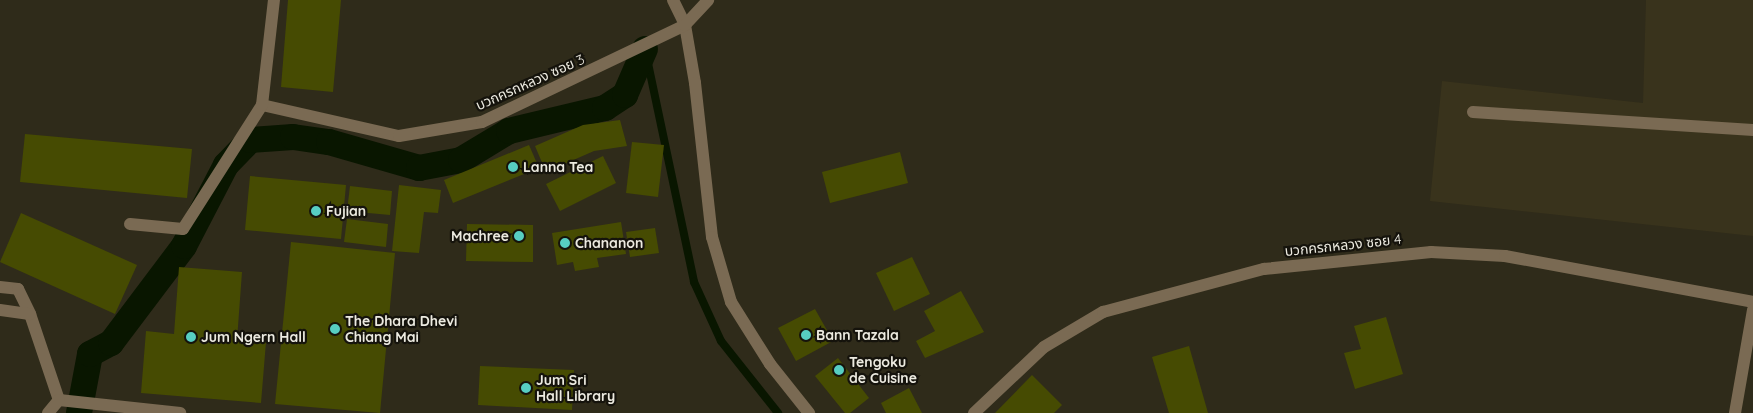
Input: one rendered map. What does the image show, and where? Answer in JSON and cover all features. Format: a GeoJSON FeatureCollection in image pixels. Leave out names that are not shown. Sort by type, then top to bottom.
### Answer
{"type":"FeatureCollection","features":[{"type":"Feature","properties":{"kind":"street"},"geometry":{"type":"LineString","coordinates":[[130,224],[183,229],[262,105],[274,0]]}},
{"type":"Feature","properties":{"kind":"street"},"geometry":{"type":"LineString","coordinates":[[673,0],[685,25],[705,155],[712,237],[731,302],[770,364],[809,413]]}},
{"type":"Feature","properties":{"kind":"street"},"geometry":{"type":"LineString","coordinates":[[685,25],[708,0]]}},
{"type":"Feature","properties":{"kind":"street","name":"บวกครกหลวง ซอย 3"},"geometry":{"type":"LineString","coordinates":[[262,105],[399,136],[482,122],[685,25]]}},
{"type":"Feature","properties":{"kind":"street"},"geometry":{"type":"LineString","coordinates":[[1473,112],[1753,130]]}},
{"type":"Feature","properties":{"kind":"street","name":"บวกครกหลวง ซอย 4"},"geometry":{"type":"LineString","coordinates":[[974,413],[1044,347],[1103,312],[1264,268],[1431,252],[1505,256],[1753,302]]}},
{"type":"Feature","properties":{"kind":"street"},"geometry":{"type":"LineString","coordinates":[[0,287],[18,290],[30,314],[58,400]]}},
{"type":"Feature","properties":{"kind":"street"},"geometry":{"type":"LineString","coordinates":[[0,310],[30,314]]}},
{"type":"Feature","properties":{"kind":"street"},"geometry":{"type":"LineString","coordinates":[[1736,413],[1753,310]]}},
{"type":"Feature","properties":{"kind":"street"},"geometry":{"type":"LineString","coordinates":[[58,400],[134,411],[180,413]]}},
{"type":"Feature","properties":{"kind":"street"},"geometry":{"type":"LineString","coordinates":[[48,413],[58,400]]}},
{"type":"Feature","properties":{"kind":"shaded area"},"geometry":{"type":"Polygon","coordinates":[[[1646,0],[1753,0],[1753,236],[1430,201],[1442,81],[1643,103],[1646,0]]]}},
{"type":"Feature","properties":{"kind":"building"},"geometry":{"type":"Polygon","coordinates":[[[288,0],[341,0],[333,92],[281,87],[288,0]]]}},
{"type":"Feature","properties":{"kind":"building"},"geometry":{"type":"Polygon","coordinates":[[[620,120],[627,146],[594,151],[546,172],[535,146],[583,125],[620,120]]]}},
{"type":"Feature","properties":{"kind":"building"},"geometry":{"type":"Polygon","coordinates":[[[25,134],[192,149],[187,198],[20,182],[25,134]]]}},
{"type":"Feature","properties":{"kind":"building"},"geometry":{"type":"Polygon","coordinates":[[[632,142],[664,145],[658,197],[626,193],[632,142]]]}},
{"type":"Feature","properties":{"kind":"building"},"geometry":{"type":"Polygon","coordinates":[[[529,145],[539,168],[453,203],[444,180],[529,145]]]}},
{"type":"Feature","properties":{"kind":"building"},"geometry":{"type":"Polygon","coordinates":[[[900,152],[908,183],[830,203],[822,172],[900,152]]]}},
{"type":"Feature","properties":{"kind":"building"},"geometry":{"type":"Polygon","coordinates":[[[603,156],[616,183],[560,211],[546,184],[603,156]]]}},
{"type":"Feature","properties":{"kind":"building"},"geometry":{"type":"Polygon","coordinates":[[[250,176],[346,185],[341,239],[245,230],[250,176]]]}},
{"type":"Feature","properties":{"kind":"building"},"geometry":{"type":"Polygon","coordinates":[[[399,185],[441,190],[438,213],[424,212],[419,253],[392,251],[399,185]]]}},
{"type":"Feature","properties":{"kind":"building"},"geometry":{"type":"Polygon","coordinates":[[[350,186],[392,191],[390,215],[347,211],[350,186]]]}},
{"type":"Feature","properties":{"kind":"building"},"geometry":{"type":"Polygon","coordinates":[[[21,213],[137,265],[115,314],[0,262],[21,213]]]}},
{"type":"Feature","properties":{"kind":"building"},"geometry":{"type":"Polygon","coordinates":[[[347,219],[388,224],[386,247],[344,242],[347,219]]]}},
{"type":"Feature","properties":{"kind":"building"},"geometry":{"type":"Polygon","coordinates":[[[621,222],[626,254],[597,258],[599,267],[575,271],[573,262],[557,265],[552,233],[621,222]]]}},
{"type":"Feature","properties":{"kind":"building"},"geometry":{"type":"Polygon","coordinates":[[[467,224],[533,225],[533,262],[466,261],[467,224]]]}},
{"type":"Feature","properties":{"kind":"building"},"geometry":{"type":"Polygon","coordinates":[[[655,228],[659,253],[630,257],[626,232],[655,228]]]}},
{"type":"Feature","properties":{"kind":"building","name":"The Dhara Dhevi Chiang Mai"},"geometry":{"type":"Polygon","coordinates":[[[291,242],[395,253],[380,413],[275,404],[291,242]]]}},
{"type":"Feature","properties":{"kind":"building"},"geometry":{"type":"Polygon","coordinates":[[[912,257],[930,294],[894,311],[876,273],[912,257]]]}},
{"type":"Feature","properties":{"kind":"building","name":"Jum Ngern Hall"},"geometry":{"type":"Polygon","coordinates":[[[179,267],[242,272],[237,340],[266,342],[261,403],[141,393],[146,331],[174,334],[179,267]]]}},
{"type":"Feature","properties":{"kind":"building"},"geometry":{"type":"Polygon","coordinates":[[[961,291],[984,332],[925,358],[916,341],[935,331],[924,311],[961,291]]]}},
{"type":"Feature","properties":{"kind":"building","name":"Bann Tazala"},"geometry":{"type":"Polygon","coordinates":[[[815,309],[833,341],[796,361],[778,328],[815,309]]]}},
{"type":"Feature","properties":{"kind":"building"},"geometry":{"type":"Polygon","coordinates":[[[1386,317],[1403,374],[1355,389],[1344,353],[1361,349],[1354,326],[1386,317]]]}},
{"type":"Feature","properties":{"kind":"building"},"geometry":{"type":"Polygon","coordinates":[[[1189,346],[1208,413],[1169,413],[1152,357],[1189,346]]]}},
{"type":"Feature","properties":{"kind":"building"},"geometry":{"type":"Polygon","coordinates":[[[838,358],[869,398],[850,413],[845,413],[815,376],[838,358]]]}},
{"type":"Feature","properties":{"kind":"building","name":"Jum Sri Hall Library"},"geometry":{"type":"Polygon","coordinates":[[[480,366],[574,370],[572,410],[478,405],[480,366]]]}},
{"type":"Feature","properties":{"kind":"building"},"geometry":{"type":"Polygon","coordinates":[[[1032,375],[1062,405],[1054,413],[995,413],[1032,375]]]}},
{"type":"Feature","properties":{"kind":"building"},"geometry":{"type":"Polygon","coordinates":[[[909,388],[922,413],[886,413],[881,403],[909,388]]]}},
{"type":"Feature","properties":{"kind":"waterway"},"geometry":{"type":"LineString","coordinates":[[645,49],[694,282],[721,341],[778,413]]}},
{"type":"Feature","properties":{"kind":"waterway"},"geometry":{"type":"LineString","coordinates":[[79,413],[90,354],[111,343],[184,246],[226,165],[250,140],[293,137],[329,142],[419,168],[461,160],[509,131],[605,108],[625,95],[645,49]]}},
{"type":"Feature","properties":{"kind":"place","name":"Lanna Tea"},"geometry":{"type":"Point","coordinates":[513,167]}},
{"type":"Feature","properties":{"kind":"place","name":"Fujian"},"geometry":{"type":"Point","coordinates":[316,211]}},
{"type":"Feature","properties":{"kind":"place","name":"Machree"},"geometry":{"type":"Point","coordinates":[519,236]}},
{"type":"Feature","properties":{"kind":"place","name":"Chananon"},"geometry":{"type":"Point","coordinates":[565,243]}},
{"type":"Feature","properties":{"kind":"place","name":"The Dhara Dhevi Chiang Mai"},"geometry":{"type":"Point","coordinates":[335,329]}},
{"type":"Feature","properties":{"kind":"place","name":"Bann Tazala"},"geometry":{"type":"Point","coordinates":[806,335]}},
{"type":"Feature","properties":{"kind":"place","name":"Jum Ngern Hall"},"geometry":{"type":"Point","coordinates":[191,337]}},
{"type":"Feature","properties":{"kind":"place","name":"Tengoku de Cuisine"},"geometry":{"type":"Point","coordinates":[839,370]}},
{"type":"Feature","properties":{"kind":"place","name":"Jum Sri Hall Library"},"geometry":{"type":"Point","coordinates":[526,388]}}]}
